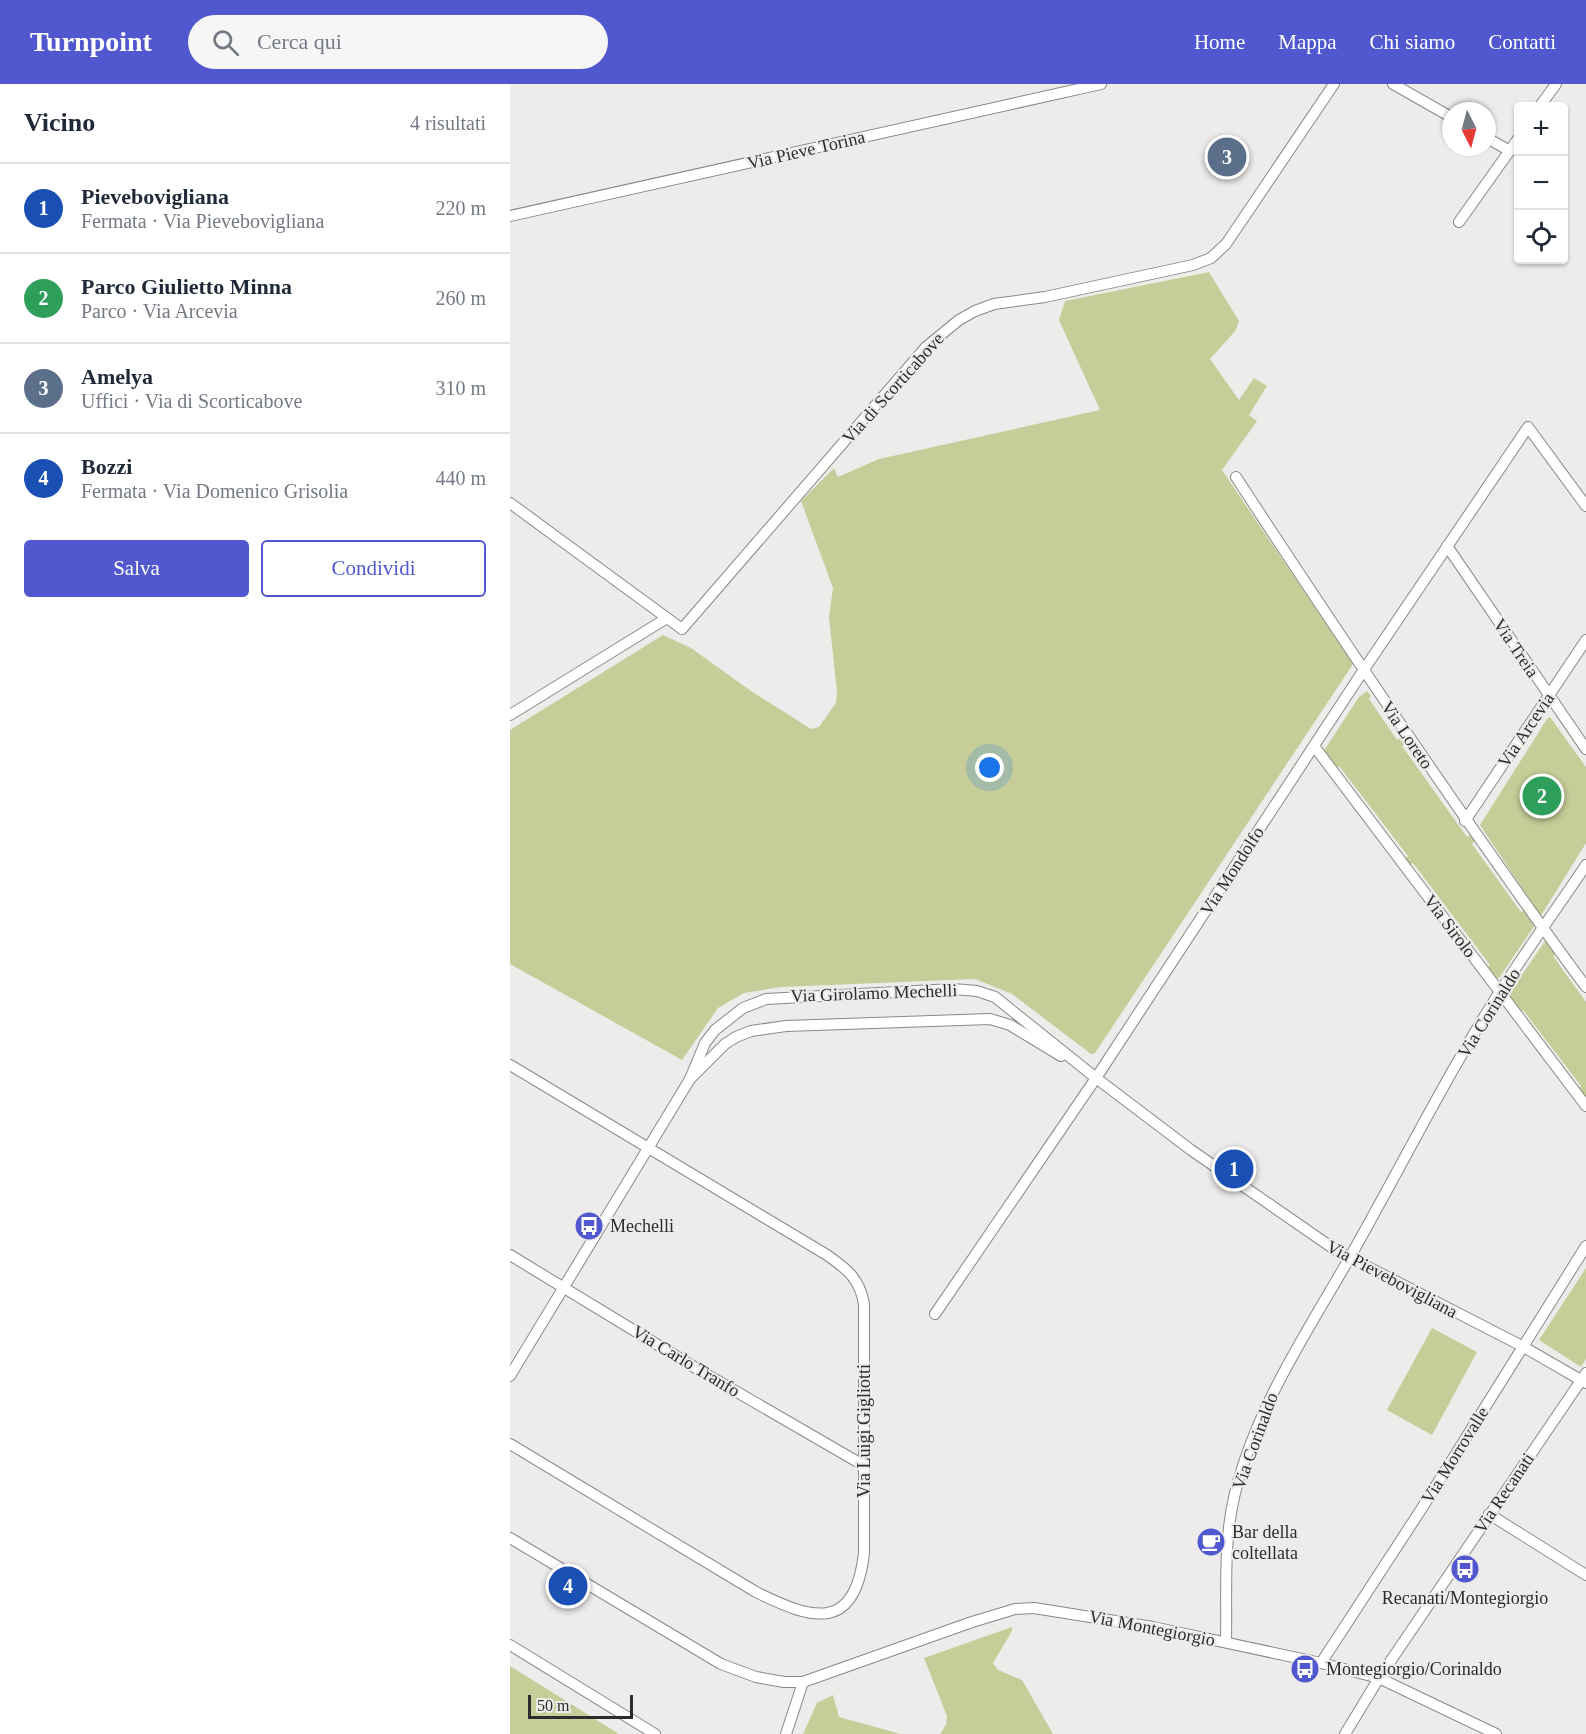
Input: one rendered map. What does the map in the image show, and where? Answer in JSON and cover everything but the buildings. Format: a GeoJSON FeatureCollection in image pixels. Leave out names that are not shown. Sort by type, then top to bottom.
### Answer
{"type":"FeatureCollection","features":[{"type":"Feature","properties":{"kind":"street","name":"Via Pieve Torina"},"geometry":{"type":"LineString","coordinates":[[510,216],[1101,84]]}},
{"type":"Feature","properties":{"kind":"street","name":"Via di Scorticabove"},"geometry":{"type":"LineString","coordinates":[[667,618],[682,629],[926,347],[959,320],[994,304],[1045,297],[1193,265],[1203,262],[1219,251],[1334,84]]}},
{"type":"Feature","properties":{"kind":"street"},"geometry":{"type":"LineString","coordinates":[[1393,84],[1442,112]]}},
{"type":"Feature","properties":{"kind":"street"},"geometry":{"type":"LineString","coordinates":[[1543,102],[1556,84]]}},
{"type":"Feature","properties":{"kind":"street"},"geometry":{"type":"LineString","coordinates":[[1496,143],[1510,151]]}},
{"type":"Feature","properties":{"kind":"street"},"geometry":{"type":"LineString","coordinates":[[1459,222],[1514,145]]}},
{"type":"Feature","properties":{"kind":"street","name":"Via Mondolfo"},"geometry":{"type":"LineString","coordinates":[[935,1314],[1096,1078],[1363,671],[1528,427],[1586,506]]}},
{"type":"Feature","properties":{"kind":"street","name":"Via Loreto"},"geometry":{"type":"LineString","coordinates":[[1236,477],[1465,821],[1586,987]]}},
{"type":"Feature","properties":{"kind":"street"},"geometry":{"type":"LineString","coordinates":[[510,503],[667,618],[510,715]]}},
{"type":"Feature","properties":{"kind":"street","name":"Via Treia"},"geometry":{"type":"LineString","coordinates":[[1447,546],[1586,749]]}},
{"type":"Feature","properties":{"kind":"street","name":"Via Arcevia"},"geometry":{"type":"LineString","coordinates":[[1465,821],[1586,640]]}},
{"type":"Feature","properties":{"kind":"street","name":"Via Sirolo"},"geometry":{"type":"LineString","coordinates":[[1314,746],[1586,1106]]}},
{"type":"Feature","properties":{"kind":"street","name":"Via Corinaldo"},"geometry":{"type":"LineString","coordinates":[[1226,1642],[1228,1536],[1233,1502],[1242,1471],[1283,1371],[1349,1259],[1437,1096],[1500,992],[1586,865]]}},
{"type":"Feature","properties":{"kind":"street","name":"Via Girolamo Mechelli"},"geometry":{"type":"LineString","coordinates":[[510,1377],[690,1079],[705,1043],[715,1030],[743,1008],[766,999],[952,989],[977,991],[995,997],[1096,1078]]}},
{"type":"Feature","properties":{"kind":"street","name":"Via Girolamo Mechelli"},"geometry":{"type":"LineString","coordinates":[[690,1079],[725,1044],[736,1036],[751,1031],[786,1026],[979,1018],[997,1020],[1010,1025],[1096,1078]]}},
{"type":"Feature","properties":{"kind":"street","name":"Via Luigi Gigliotti"},"geometry":{"type":"LineString","coordinates":[[510,1065],[827,1256],[850,1272],[858,1283],[864,1304],[864,1553],[858,1584],[852,1597],[841,1606],[813,1614],[794,1610],[756,1592],[510,1444]]}},
{"type":"Feature","properties":{"kind":"street","name":"Via Pievebovigliana"},"geometry":{"type":"LineString","coordinates":[[1096,1078],[1191,1150],[1349,1259],[1584,1379]]}},
{"type":"Feature","properties":{"kind":"street","name":"Via Morrovalle"},"geometry":{"type":"LineString","coordinates":[[1321,1663],[1422,1508],[1586,1246]]}},
{"type":"Feature","properties":{"kind":"street","name":"Via Carlo Tranfo"},"geometry":{"type":"LineString","coordinates":[[510,1255],[699,1370],[863,1464]]}},
{"type":"Feature","properties":{"kind":"street","name":"Via Recanati"},"geometry":{"type":"LineString","coordinates":[[1345,1734],[1379,1678],[1489,1514],[1584,1379]]}},
{"type":"Feature","properties":{"kind":"street"},"geometry":{"type":"LineString","coordinates":[[1489,1514],[1586,1575]]}},
{"type":"Feature","properties":{"kind":"street"},"geometry":{"type":"LineString","coordinates":[[512,1543],[721,1664],[770,1680],[803,1682],[786,1734]]}},
{"type":"Feature","properties":{"kind":"street","name":"Via Montegiorgio"},"geometry":{"type":"LineString","coordinates":[[803,1682],[972,1622],[1024,1608],[1069,1612],[1226,1642],[1379,1678],[1496,1734]]}},
{"type":"Feature","properties":{"kind":"street"},"geometry":{"type":"LineString","coordinates":[[510,1645],[655,1734]]}},
{"type":"Feature","properties":{"kind":"green space"},"geometry":{"type":"Polygon","coordinates":[[[1209,272],[1239,321],[1236,330],[1210,359],[1239,400],[1254,378],[1267,386],[1249,415],[1257,421],[1222,470],[1353,664],[1095,1053],[1091,1054],[1012,994],[975,979],[781,987],[744,993],[718,1008],[682,1060],[510,964],[510,730],[663,635],[691,648],[751,691],[811,729],[819,727],[836,703],[837,692],[829,617],[833,588],[801,501],[834,468],[838,477],[879,459],[1100,410],[1059,320],[1065,301],[1209,272]]]}},
{"type":"Feature","properties":{"kind":"green space"},"geometry":{"type":"Polygon","coordinates":[[[1367,691],[1371,696],[1369,699],[1397,740],[1401,738],[1405,744],[1402,746],[1467,837],[1470,835],[1475,841],[1472,844],[1521,912],[1525,910],[1535,925],[1499,978],[1495,978],[1487,968],[1490,965],[1413,863],[1410,865],[1405,859],[1408,856],[1339,766],[1335,768],[1323,752],[1359,697],[1367,691]]]}},
{"type":"Feature","properties":{"kind":"green space"},"geometry":{"type":"Polygon","coordinates":[[[1550,717],[1586,767],[1586,843],[1540,915],[1480,825],[1550,717]]]}},
{"type":"Feature","properties":{"kind":"green space"},"geometry":{"type":"Polygon","coordinates":[[[1545,941],[1549,942],[1556,953],[1553,956],[1586,1002],[1586,1100],[1578,1089],[1581,1086],[1523,1010],[1520,1012],[1509,997],[1545,941]]]}},
{"type":"Feature","properties":{"kind":"green space"},"geometry":{"type":"Polygon","coordinates":[[[1586,1268],[1586,1359],[1581,1367],[1539,1340],[1586,1268]]]}},
{"type":"Feature","properties":{"kind":"green space"},"geometry":{"type":"Polygon","coordinates":[[[1432,1328],[1477,1352],[1432,1435],[1387,1410],[1432,1328]]]}},
{"type":"Feature","properties":{"kind":"green space"},"geometry":{"type":"Polygon","coordinates":[[[1012,1627],[1012,1631],[993,1663],[998,1670],[1022,1680],[1053,1734],[940,1734],[946,1725],[947,1716],[924,1658],[1012,1627]]]}},
{"type":"Feature","properties":{"kind":"green space"},"geometry":{"type":"Polygon","coordinates":[[[510,1666],[619,1734],[510,1734],[510,1666]]]}},
{"type":"Feature","properties":{"kind":"green space"},"geometry":{"type":"Polygon","coordinates":[[[833,1695],[839,1717],[901,1734],[803,1734],[817,1703],[833,1695]]]}},
{"type":"Feature","properties":{"kind":"place","name":"Amelya"},"geometry":{"type":"Point","coordinates":[1227,157]}},
{"type":"Feature","properties":{"kind":"place","name":"Parco Giulietto Minna"},"geometry":{"type":"Point","coordinates":[1542,796]}},
{"type":"Feature","properties":{"kind":"place","name":"Pievebovigliana"},"geometry":{"type":"Point","coordinates":[1234,1169]}},
{"type":"Feature","properties":{"kind":"place","name":"Mechelli"},"geometry":{"type":"Point","coordinates":[589,1226]}},
{"type":"Feature","properties":{"kind":"place","name":"Bar della coltellata"},"geometry":{"type":"Point","coordinates":[1211,1542]}},
{"type":"Feature","properties":{"kind":"place","name":"Recanati/Montegiorgio"},"geometry":{"type":"Point","coordinates":[1465,1569]}},
{"type":"Feature","properties":{"kind":"place","name":"Bozzi"},"geometry":{"type":"Point","coordinates":[568,1586]}},
{"type":"Feature","properties":{"kind":"place","name":"Montegiorgio/Corinaldo"},"geometry":{"type":"Point","coordinates":[1305,1669]}}]}
